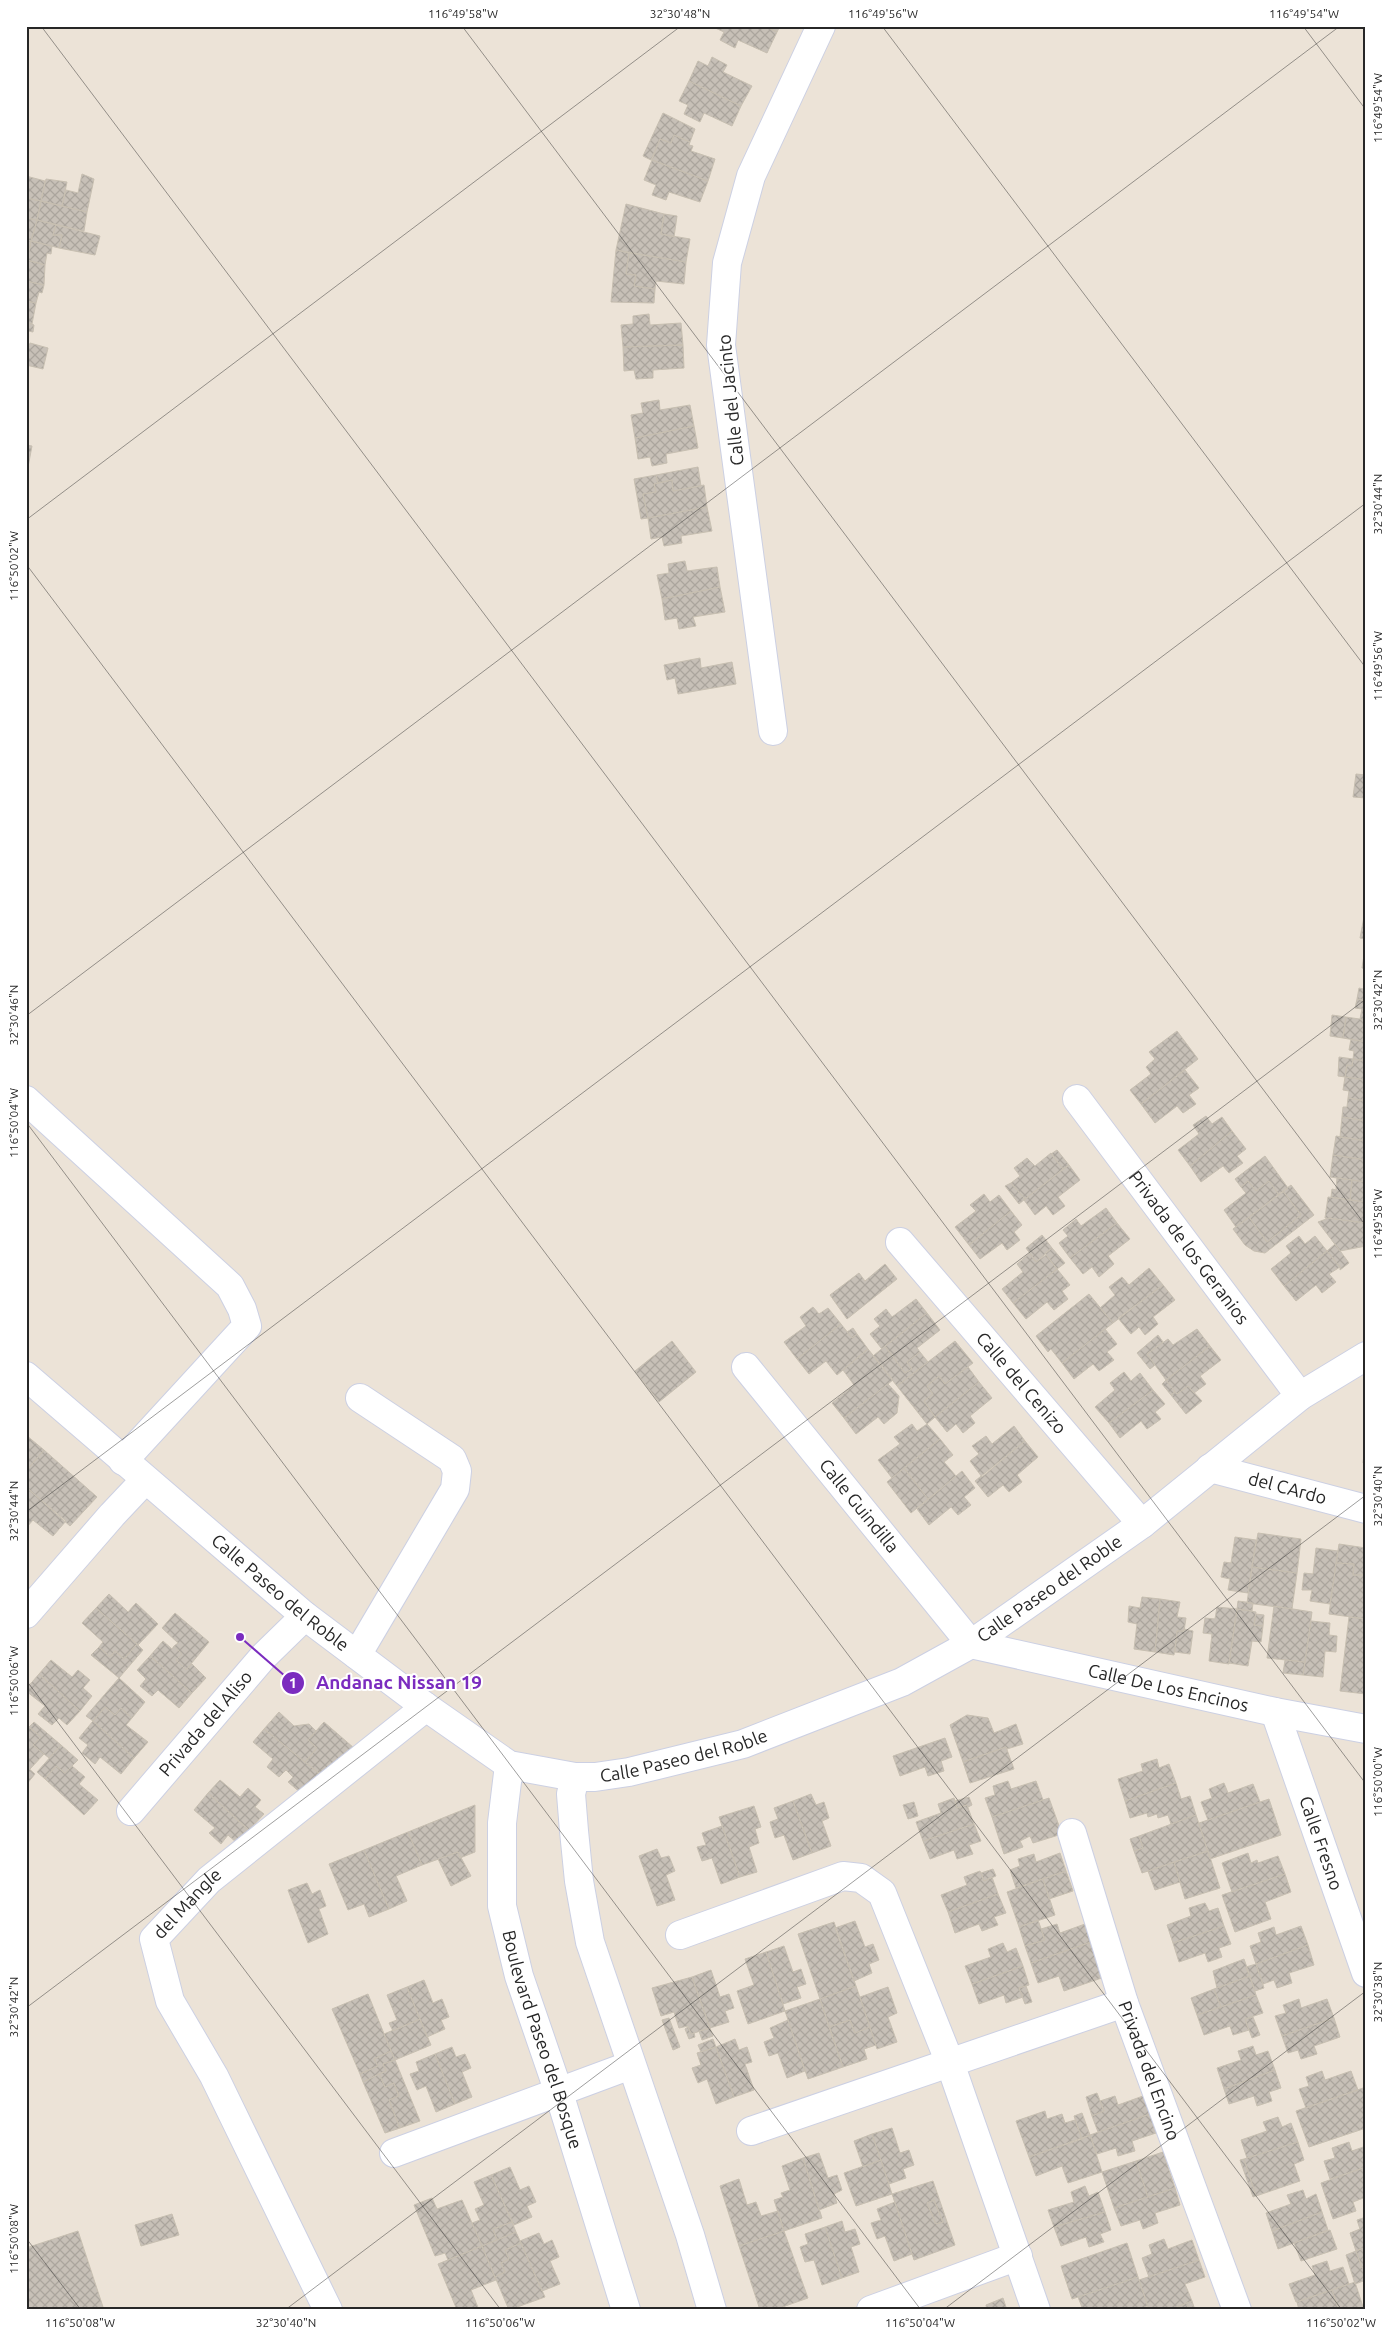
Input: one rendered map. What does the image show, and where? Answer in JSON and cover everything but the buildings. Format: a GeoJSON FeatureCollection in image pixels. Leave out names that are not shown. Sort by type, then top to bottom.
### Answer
{"type":"FeatureCollection","features":[{"type":"Feature","properties":{"kind":"street","name":"Calle del Jacinto"},"geometry":{"type":"LineString","coordinates":[[773,731],[721,345],[727,263],[751,176],[821,26]]}},
{"type":"Feature","properties":{"kind":"street"},"geometry":{"type":"LineString","coordinates":[[26,1100],[230,1286],[247,1326],[123,1461]]}},
{"type":"Feature","properties":{"kind":"street","name":"Privada de los Geranios"},"geometry":{"type":"LineString","coordinates":[[1077,1100],[1300,1396]]}},
{"type":"Feature","properties":{"kind":"street","name":"Calle del Cenizo"},"geometry":{"type":"LineString","coordinates":[[900,1242],[1142,1524]]}},
{"type":"Feature","properties":{"kind":"street","name":"Calle Paseo del Roble"},"geometry":{"type":"LineString","coordinates":[[26,1376],[304,1616],[426,1707],[509,1764],[575,1777],[595,1777],[629,1772],[743,1744],[902,1682],[971,1644],[1142,1524],[1300,1396],[1366,1356]]}},
{"type":"Feature","properties":{"kind":"street","name":"Calle Guindilla"},"geometry":{"type":"LineString","coordinates":[[746,1367],[971,1644]]}},
{"type":"Feature","properties":{"kind":"street"},"geometry":{"type":"LineString","coordinates":[[357,1655],[455,1489],[457,1471],[452,1460],[360,1398]]}},
{"type":"Feature","properties":{"kind":"street","name":"del CArdo"},"geometry":{"type":"LineString","coordinates":[[1210,1468],[1366,1508]]}},
{"type":"Feature","properties":{"kind":"street"},"geometry":{"type":"LineString","coordinates":[[26,1614],[145,1480]]}},
{"type":"Feature","properties":{"kind":"street","name":"Privada del Aliso"},"geometry":{"type":"LineString","coordinates":[[131,1811],[263,1657],[304,1616]]}},
{"type":"Feature","properties":{"kind":"street","name":"Calle De Los Encinos"},"geometry":{"type":"LineString","coordinates":[[971,1644],[1275,1712],[1366,1729]]}},
{"type":"Feature","properties":{"kind":"street","name":"del Mangle"},"geometry":{"type":"LineString","coordinates":[[328,2310],[214,2076],[170,2001],[154,1939],[209,1880],[426,1707]]}},
{"type":"Feature","properties":{"kind":"street","name":"Calle Fresno"},"geometry":{"type":"LineString","coordinates":[[1275,1712],[1366,1973]]}},
{"type":"Feature","properties":{"kind":"street","name":"Boulevard Paseo del Bosque"},"geometry":{"type":"LineString","coordinates":[[509,1764],[502,1824],[502,1906],[519,1976],[558,2090],[626,2310]]}},
{"type":"Feature","properties":{"kind":"street"},"geometry":{"type":"LineString","coordinates":[[575,1777],[572,1794],[574,1830],[579,1881],[590,1942],[690,2235],[712,2310]]}},
{"type":"Feature","properties":{"kind":"street"},"geometry":{"type":"LineString","coordinates":[[1072,1834],[1124,2003]]}},
{"type":"Feature","properties":{"kind":"street"},"geometry":{"type":"LineString","coordinates":[[680,1935],[843,1876],[861,1878],[882,1893],[950,2063],[1036,2310]]}},
{"type":"Feature","properties":{"kind":"street","name":"Privada del Encino"},"geometry":{"type":"LineString","coordinates":[[751,2131],[1124,2003],[1237,2310]]}},
{"type":"Feature","properties":{"kind":"street"},"geometry":{"type":"LineString","coordinates":[[394,2152],[558,2090],[631,2065]]}},
{"type":"Feature","properties":{"kind":"street"},"geometry":{"type":"LineString","coordinates":[[871,2310],[1018,2256]]}},
{"type":"Feature","properties":{"kind":"place","name":"Andanac Nissan 19"},"geometry":{"type":"Point","coordinates":[240,1637]}}]}
